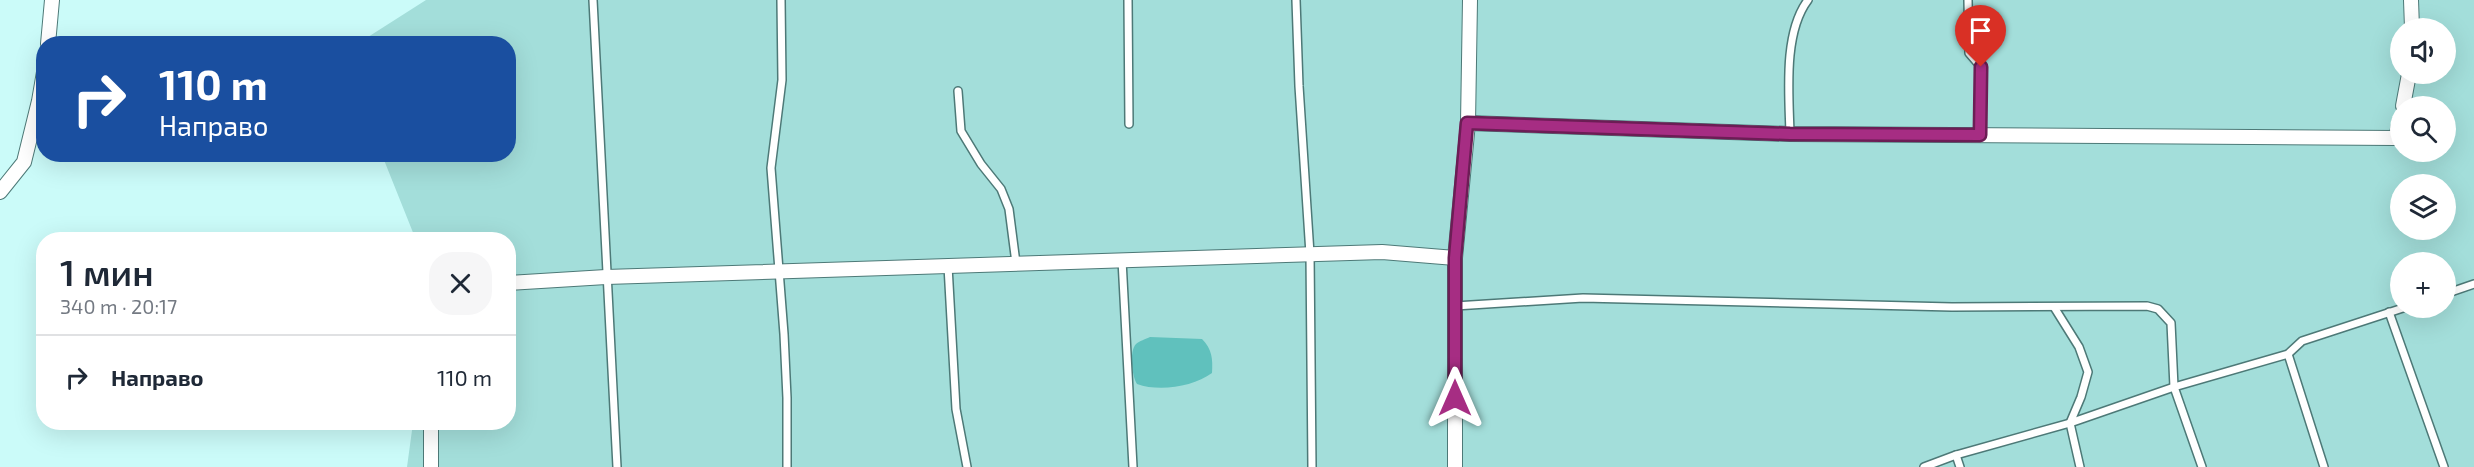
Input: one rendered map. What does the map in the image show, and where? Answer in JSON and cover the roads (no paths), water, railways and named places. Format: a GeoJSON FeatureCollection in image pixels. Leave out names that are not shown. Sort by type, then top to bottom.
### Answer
{"type":"FeatureCollection","features":[{"type":"Feature","properties":{"kind":"street"},"geometry":{"type":"LineString","coordinates":[[49,36],[52,0]]}},
{"type":"Feature","properties":{"kind":"street"},"geometry":{"type":"LineString","coordinates":[[1455,467],[1455,258],[1467,123],[1470,0]]}},
{"type":"Feature","properties":{"kind":"street"},"geometry":{"type":"LineString","coordinates":[[2411,0],[2412,18]]}},
{"type":"Feature","properties":{"kind":"street"},"geometry":{"type":"LineString","coordinates":[[0,192],[24,162],[36,113]]}},
{"type":"Feature","properties":{"kind":"street"},"geometry":{"type":"LineString","coordinates":[[1467,123],[1790,134],[2390,138]]}},
{"type":"Feature","properties":{"kind":"street"},"geometry":{"type":"LineString","coordinates":[[516,283],[606,277],[1382,252],[1455,258]]}},
{"type":"Feature","properties":{"kind":"street"},"geometry":{"type":"LineString","coordinates":[[430,467],[431,430]]}},
{"type":"Feature","properties":{"kind":"lane"},"geometry":{"type":"LineString","coordinates":[[593,0],[617,467]]}},
{"type":"Feature","properties":{"kind":"lane"},"geometry":{"type":"LineString","coordinates":[[781,0],[782,80],[771,168],[788,399],[787,467]]}},
{"type":"Feature","properties":{"kind":"lane"},"geometry":{"type":"LineString","coordinates":[[1128,0],[1129,124]]}},
{"type":"Feature","properties":{"kind":"lane"},"geometry":{"type":"LineString","coordinates":[[1296,0],[1310,254],[1312,467]]}},
{"type":"Feature","properties":{"kind":"lane"},"geometry":{"type":"LineString","coordinates":[[1790,134],[1789,64],[1796,23],[1808,0]]}},
{"type":"Feature","properties":{"kind":"lane"},"geometry":{"type":"LineString","coordinates":[[1968,0],[1969,53],[1981,67],[1980,135]]}},
{"type":"Feature","properties":{"kind":"lane"},"geometry":{"type":"LineString","coordinates":[[958,91],[961,131],[981,164],[1001,189],[1008,209],[1016,264]]}},
{"type":"Feature","properties":{"kind":"lane"},"geometry":{"type":"LineString","coordinates":[[1122,260],[1134,467]]}},
{"type":"Feature","properties":{"kind":"lane"},"geometry":{"type":"LineString","coordinates":[[948,266],[956,409],[967,467]]}},
{"type":"Feature","properties":{"kind":"lane"},"geometry":{"type":"LineString","coordinates":[[2456,290],[2474,284]]}},
{"type":"Feature","properties":{"kind":"lane"},"geometry":{"type":"LineString","coordinates":[[1455,306],[1583,298],[1952,307],[2146,306],[2158,309],[2171,323],[2174,387],[2202,467]]}},
{"type":"Feature","properties":{"kind":"lane"},"geometry":{"type":"LineString","coordinates":[[2054,307],[2079,347],[2088,372],[2070,423],[2080,467]]}},
{"type":"Feature","properties":{"kind":"lane"},"geometry":{"type":"LineString","coordinates":[[1924,467],[1956,455],[2070,423],[2174,387],[2288,354],[2302,341],[2389,312],[2444,467]]}},
{"type":"Feature","properties":{"kind":"lane"},"geometry":{"type":"LineString","coordinates":[[2288,354],[2324,467]]}},
{"type":"Feature","properties":{"kind":"lane"},"geometry":{"type":"LineString","coordinates":[[1956,455],[1960,467]]}},
{"type":"Feature","properties":{"kind":"water"},"geometry":{"type":"Polygon","coordinates":[[[1150,337],[1202,339],[1211,354],[1212,373],[1195,382],[1176,387],[1155,388],[1137,384],[1132,352],[1136,344],[1150,337]]]}}]}
